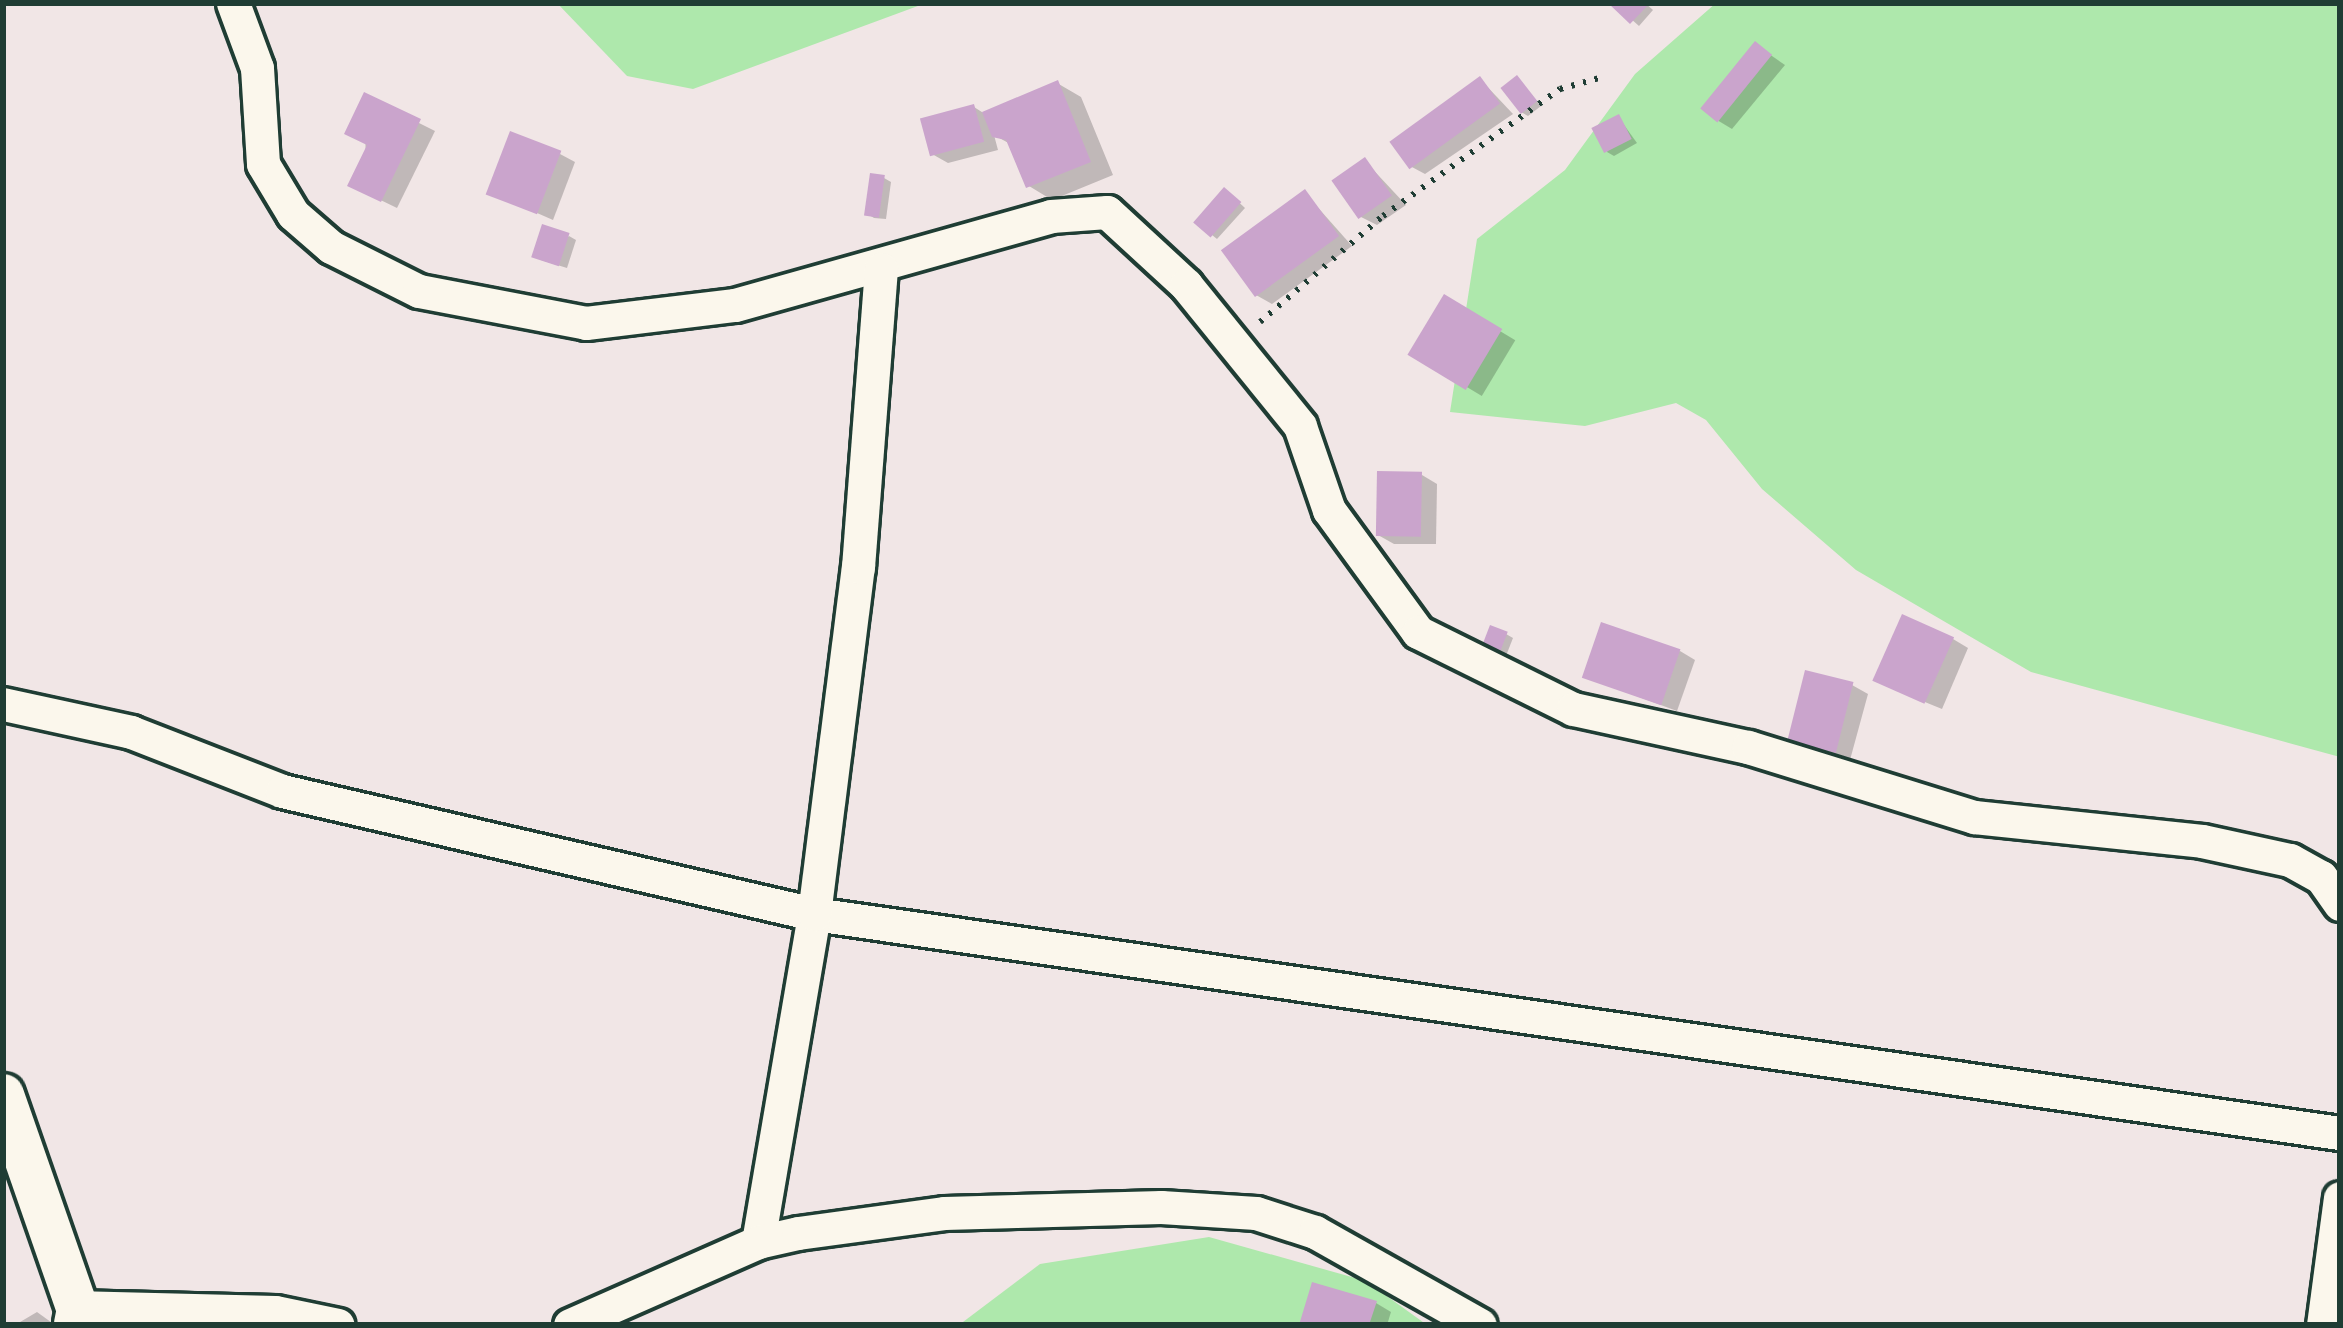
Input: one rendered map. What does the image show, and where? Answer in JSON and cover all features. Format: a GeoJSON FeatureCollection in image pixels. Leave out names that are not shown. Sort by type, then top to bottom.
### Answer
{"type":"FeatureCollection","features":[{"type":"Feature","properties":{"kind":"street"},"geometry":{"type":"LineString","coordinates":[[233,3],[257,68],[263,164],[293,214],[331,247],[419,291],[586,323],[735,305],[881,269],[1052,216],[1107,212],[1143,240],[1300,426],[1329,510],[1375,580],[1418,632],[1573,709],[1748,747],[1974,817],[2202,841],[2290,860],[2321,877],[2340,904]]}},
{"type":"Feature","properties":{"kind":"street"},"geometry":{"type":"LineString","coordinates":[[758,1242],[814,914],[857,567],[881,269]]}},
{"type":"Feature","properties":{"kind":"street"},"geometry":{"type":"LineString","coordinates":[[3,704],[130,732],[282,790],[814,914],[2340,1133]]}},
{"type":"Feature","properties":{"kind":"street"},"geometry":{"type":"LineString","coordinates":[[3,1095],[75,1319],[275,1312],[338,1325]]}},
{"type":"Feature","properties":{"kind":"street"},"geometry":{"type":"LineString","coordinates":[[2323,1325],[2340,1198]]}},
{"type":"Feature","properties":{"kind":"street"},"geometry":{"type":"LineString","coordinates":[[570,1325],[758,1242],[944,1213],[1161,1207],[1256,1213],[1315,1232],[1480,1325]]}},
{"type":"Feature","properties":{"kind":"path"},"geometry":{"type":"LineString","coordinates":[[1234,344],[1383,216],[1560,89],[1604,77]]}},
{"type":"Feature","properties":{"kind":"green space"},"geometry":{"type":"Polygon","coordinates":[[[557,3],[926,3],[693,89],[627,76],[557,3]]]}},
{"type":"Feature","properties":{"kind":"green space"},"geometry":{"type":"Polygon","coordinates":[[[1716,3],[2340,3],[2340,757],[2031,672],[1856,570],[1762,489],[1706,420],[1676,403],[1585,426],[1450,412],[1477,239],[1565,170],[1635,74],[1716,3]]]}},
{"type":"Feature","properties":{"kind":"green space"},"geometry":{"type":"Polygon","coordinates":[[[1209,1237],[1366,1281],[1427,1325],[959,1325],[1040,1264],[1209,1237]]]}},
{"type":"Feature","properties":{"kind":"building"},"geometry":{"type":"Polygon","coordinates":[[[1608,3],[1650,3],[1630,24],[1608,3]]]}},
{"type":"Feature","properties":{"kind":"building"},"geometry":{"type":"Polygon","coordinates":[[[1755,41],[1772,55],[1717,122],[1700,109],[1755,41]]]}},
{"type":"Feature","properties":{"kind":"building"},"geometry":{"type":"Polygon","coordinates":[[[1517,75],[1537,101],[1521,114],[1500,88],[1517,75]]]}},
{"type":"Feature","properties":{"kind":"building"},"geometry":{"type":"Polygon","coordinates":[[[1480,76],[1500,104],[1409,169],[1389,142],[1480,76]]]}},
{"type":"Feature","properties":{"kind":"building"},"geometry":{"type":"Polygon","coordinates":[[[1058,80],[1091,162],[1026,188],[1006,140],[992,137],[982,112],[1058,80]]]}},
{"type":"Feature","properties":{"kind":"building"},"geometry":{"type":"Polygon","coordinates":[[[364,92],[421,119],[381,202],[347,186],[367,145],[344,134],[364,92]]]}},
{"type":"Feature","properties":{"kind":"building"},"geometry":{"type":"Polygon","coordinates":[[[974,104],[984,142],[930,156],[920,118],[974,104]]]}},
{"type":"Feature","properties":{"kind":"building"},"geometry":{"type":"Polygon","coordinates":[[[1619,114],[1632,139],[1604,153],[1591,128],[1619,114]]]}},
{"type":"Feature","properties":{"kind":"building"},"geometry":{"type":"Polygon","coordinates":[[[510,131],[561,151],[537,214],[486,194],[510,131]]]}},
{"type":"Feature","properties":{"kind":"building"},"geometry":{"type":"Polygon","coordinates":[[[1365,157],[1392,196],[1358,219],[1331,181],[1365,157]]]}},
{"type":"Feature","properties":{"kind":"building"},"geometry":{"type":"Polygon","coordinates":[[[870,173],[885,175],[879,218],[864,216],[870,173]]]}},
{"type":"Feature","properties":{"kind":"building"},"geometry":{"type":"Polygon","coordinates":[[[1224,187],[1241,202],[1211,238],[1193,222],[1224,187]]]}},
{"type":"Feature","properties":{"kind":"building"},"geometry":{"type":"Polygon","coordinates":[[[1305,189],[1339,236],[1255,297],[1221,250],[1305,189]]]}},
{"type":"Feature","properties":{"kind":"building"},"geometry":{"type":"Polygon","coordinates":[[[542,224],[570,233],[559,266],[531,257],[542,224]]]}},
{"type":"Feature","properties":{"kind":"building"},"geometry":{"type":"Polygon","coordinates":[[[1444,294],[1502,329],[1466,390],[1407,355],[1444,294]]]}},
{"type":"Feature","properties":{"kind":"building"},"geometry":{"type":"Polygon","coordinates":[[[1377,471],[1422,472],[1421,537],[1376,536],[1377,471]]]}},
{"type":"Feature","properties":{"kind":"building"},"geometry":{"type":"Polygon","coordinates":[[[1902,614],[1954,637],[1924,704],[1872,681],[1902,614]]]}},
{"type":"Feature","properties":{"kind":"building"},"geometry":{"type":"Polygon","coordinates":[[[1601,622],[1680,649],[1661,705],[1582,678],[1601,622]]]}},
{"type":"Feature","properties":{"kind":"building"},"geometry":{"type":"Polygon","coordinates":[[[1490,625],[1508,632],[1497,659],[1480,652],[1490,625]]]}},
{"type":"Feature","properties":{"kind":"building"},"geometry":{"type":"Polygon","coordinates":[[[1805,670],[1854,682],[1836,753],[1787,741],[1805,670]]]}},
{"type":"Feature","properties":{"kind":"building"},"geometry":{"type":"Polygon","coordinates":[[[1312,1282],[1377,1301],[1369,1325],[1299,1325],[1312,1282]]]}}]}
